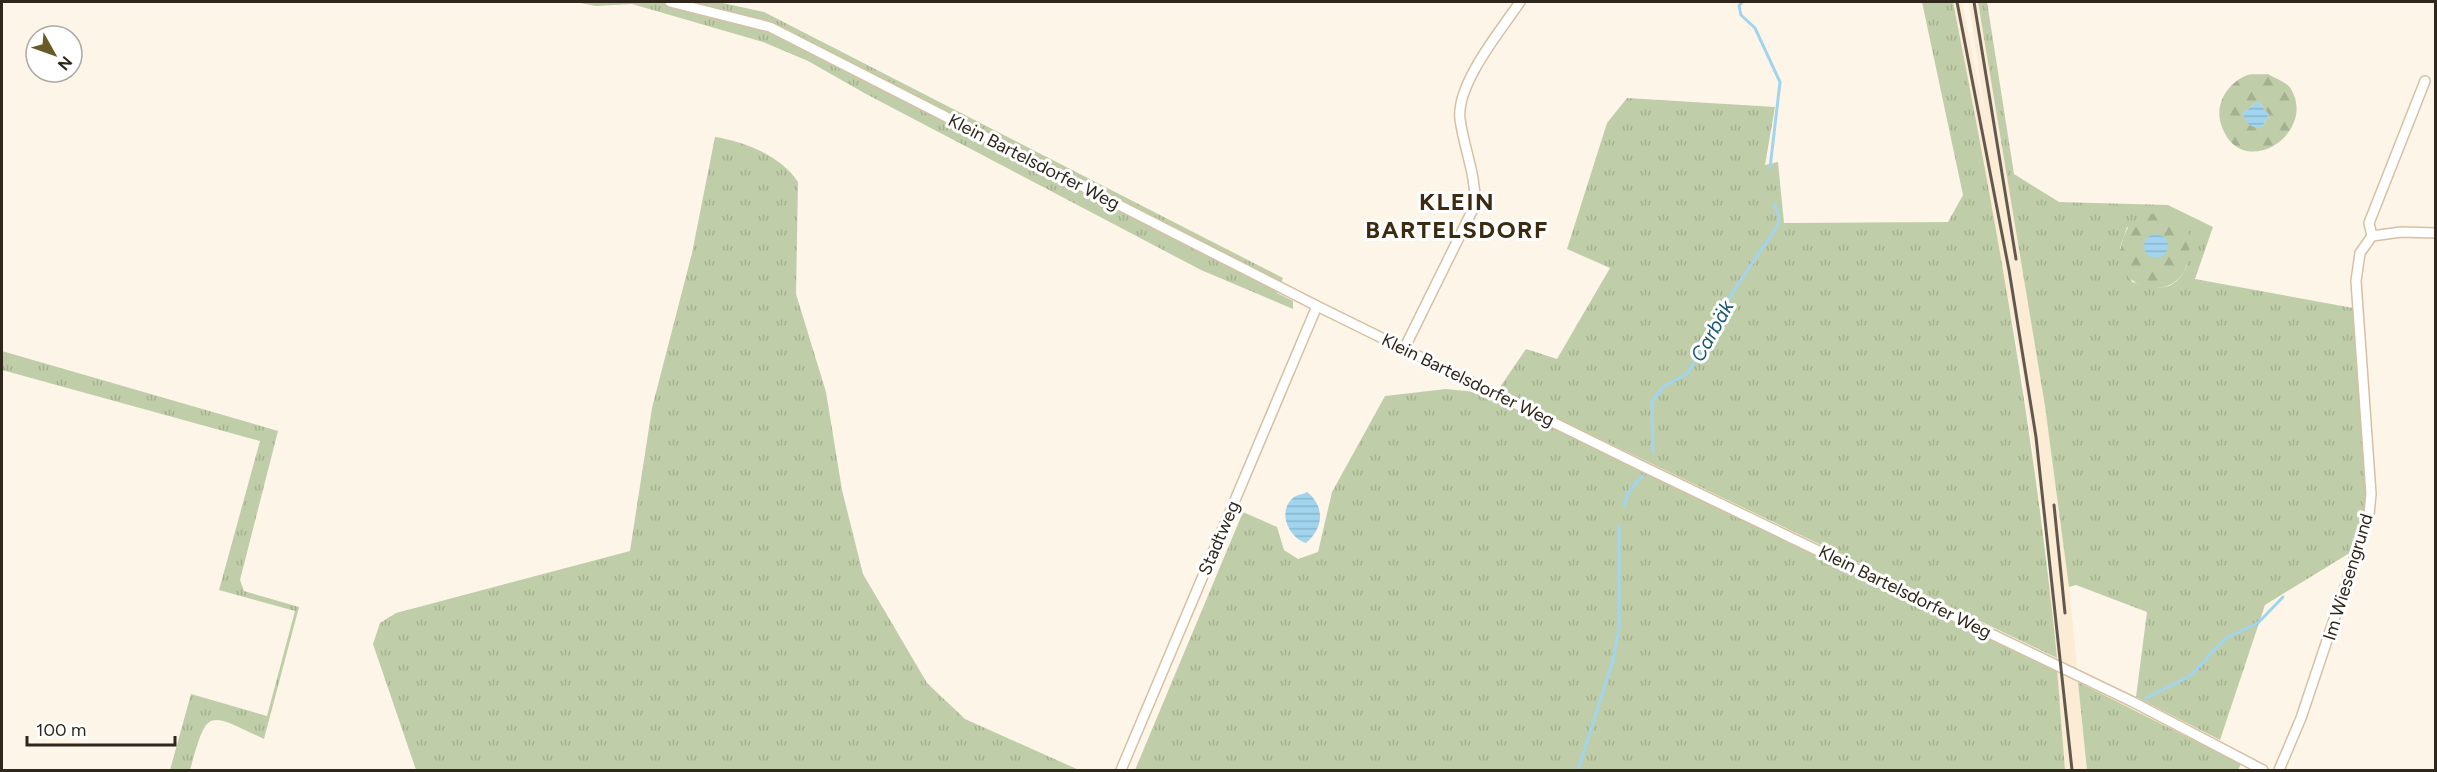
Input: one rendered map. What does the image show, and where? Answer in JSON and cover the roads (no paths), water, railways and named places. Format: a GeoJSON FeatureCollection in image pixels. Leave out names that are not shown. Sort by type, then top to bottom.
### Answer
{"type":"FeatureCollection","features":[{"type":"Feature","properties":{"kind":"street","name":"Klein Bartelsdorfer Weg"},"geometry":{"type":"LineString","coordinates":[[670,2],[770,27],[1317,306],[2133,702],[2263,771]]}},
{"type":"Feature","properties":{"kind":"street"},"geometry":{"type":"LineString","coordinates":[[1404,349],[1475,205],[1476,184],[1460,117],[1469,79],[1520,2]]}},
{"type":"Feature","properties":{"kind":"street","name":"Im Wiesengrund"},"geometry":{"type":"LineString","coordinates":[[2279,771],[2301,718],[2369,515],[2371,494],[2356,281],[2360,253],[2372,236],[2369,223],[2425,81]]}},
{"type":"Feature","properties":{"kind":"street"},"geometry":{"type":"LineString","coordinates":[[2372,236],[2401,232],[2436,233]]}},
{"type":"Feature","properties":{"kind":"street","name":"Stadtweg"},"geometry":{"type":"LineString","coordinates":[[1121,771],[1317,306]]}},
{"type":"Feature","properties":{"kind":"water"},"geometry":{"type":"Polygon","coordinates":[[[2258,101],[2269,115],[2262,127],[2254,127],[2249,125],[2243,113],[2258,101]]]}},
{"type":"Feature","properties":{"kind":"water"},"geometry":{"type":"Polygon","coordinates":[[[2156,234],[2161,235],[2167,241],[2167,251],[2161,257],[2156,258],[2151,257],[2145,251],[2144,246],[2145,241],[2151,235],[2156,234]]]}},
{"type":"Feature","properties":{"kind":"water"},"geometry":{"type":"Polygon","coordinates":[[[1307,492],[1317,504],[1320,517],[1316,531],[1306,543],[1294,536],[1285,516],[1286,509],[1294,497],[1307,492]]]}},
{"type":"Feature","properties":{"kind":"waterway","name":"Carbäk"},"geometry":{"type":"LineString","coordinates":[[1742,2],[1739,6],[1741,15],[1755,28],[1780,82],[1770,168]]}},
{"type":"Feature","properties":{"kind":"waterway","name":"Carbäk"},"geometry":{"type":"LineString","coordinates":[[1653,452],[1652,402],[1663,387],[1688,373],[1734,290],[1778,225],[1779,215],[1774,204]]}},
{"type":"Feature","properties":{"kind":"waterway","name":"Carbäk"},"geometry":{"type":"LineString","coordinates":[[1624,506],[1628,493],[1642,476]]}},
{"type":"Feature","properties":{"kind":"waterway","name":"Carbäk"},"geometry":{"type":"LineString","coordinates":[[1578,770],[1613,660],[1619,628],[1619,526]]}},
{"type":"Feature","properties":{"kind":"waterway"},"geometry":{"type":"LineString","coordinates":[[2146,698],[2190,676],[2226,638],[2258,623],[2283,597]]}},
{"type":"Feature","properties":{"kind":"railway"},"geometry":{"type":"LineString","coordinates":[[1957,2],[2009,270],[2036,437],[2072,770]]}},
{"type":"Feature","properties":{"kind":"railway"},"geometry":{"type":"LineString","coordinates":[[1974,2],[2016,259]]}},
{"type":"Feature","properties":{"kind":"railway"},"geometry":{"type":"LineString","coordinates":[[2054,505],[2065,613]]}},
{"type":"Feature","properties":{"kind":"district","name":"KLEIN BARTELSDORF"},"geometry":{"type":"Point","coordinates":[1457,216]}}]}
